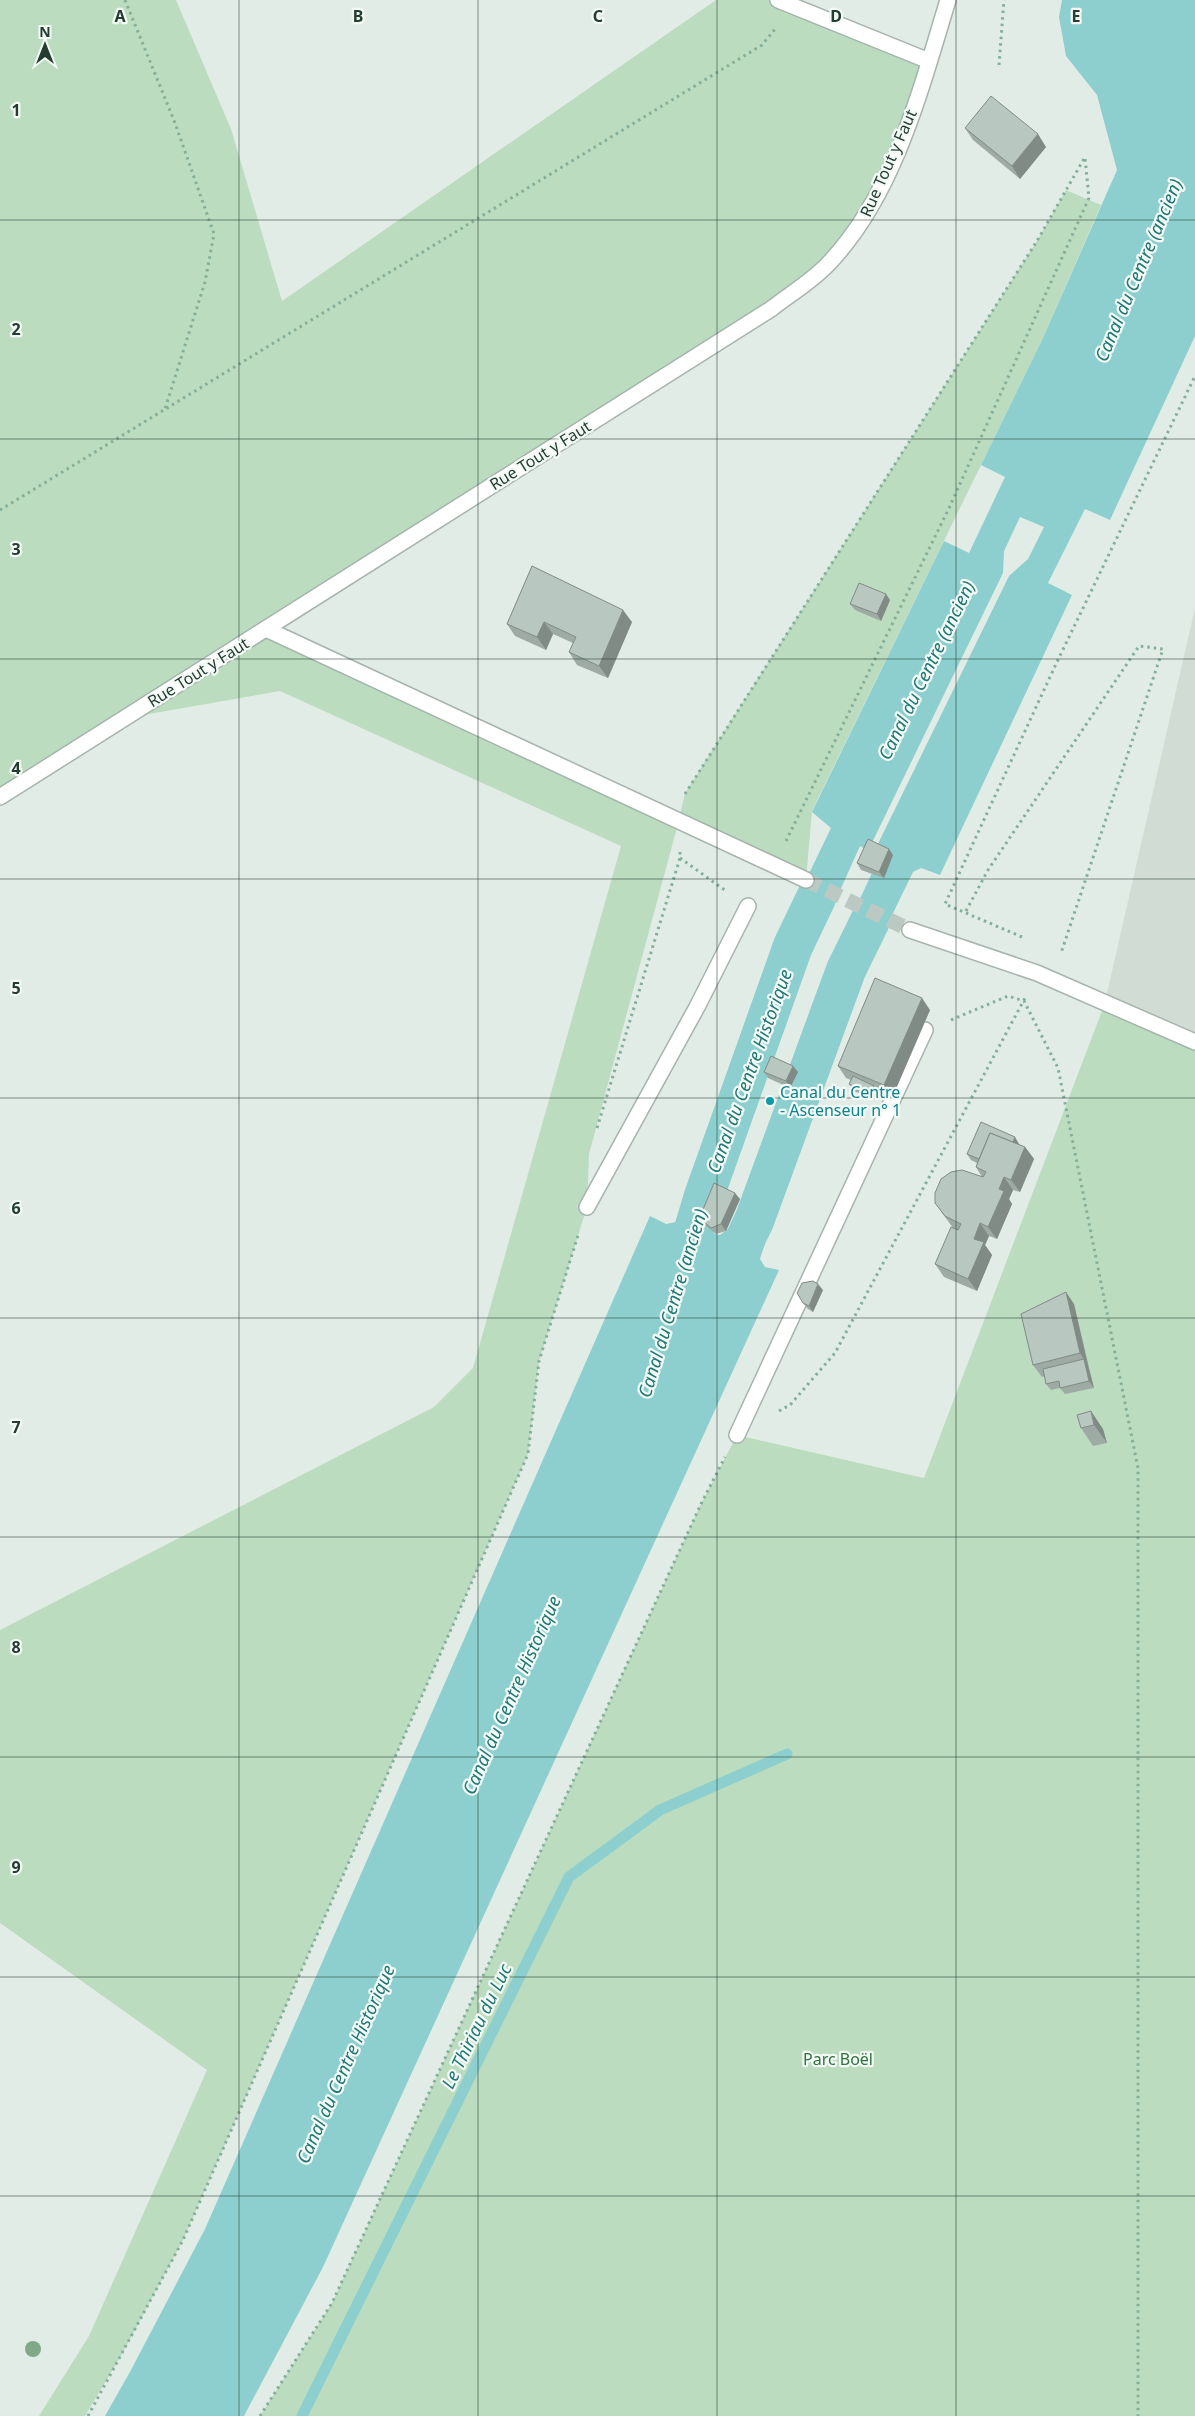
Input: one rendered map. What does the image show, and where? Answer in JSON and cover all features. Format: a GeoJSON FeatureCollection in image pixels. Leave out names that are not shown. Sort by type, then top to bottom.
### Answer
{"type":"FeatureCollection","features":[{"type":"Feature","properties":{"kind":"street"},"geometry":{"type":"LineString","coordinates":[[778,0],[930,61]]}},
{"type":"Feature","properties":{"kind":"street","name":"Rue Tout y Faut"},"geometry":{"type":"LineString","coordinates":[[0,797],[771,309],[830,262],[867,216],[906,131],[948,0]]}},
{"type":"Feature","properties":{"kind":"street"},"geometry":{"type":"LineString","coordinates":[[266,629],[806,880]]}},
{"type":"Feature","properties":{"kind":"street"},"geometry":{"type":"LineString","coordinates":[[587,1207],[697,1007],[748,906]]}},
{"type":"Feature","properties":{"kind":"street"},"geometry":{"type":"LineString","coordinates":[[910,930],[1037,973],[1195,1042]]}},
{"type":"Feature","properties":{"kind":"street"},"geometry":{"type":"LineString","coordinates":[[737,1435],[925,1030]]}},
{"type":"Feature","properties":{"kind":"path"},"geometry":{"type":"LineString","coordinates":[[125,0],[175,123],[214,234],[205,282],[165,409]]}},
{"type":"Feature","properties":{"kind":"path"},"geometry":{"type":"LineString","coordinates":[[999,65],[1004,0]]}},
{"type":"Feature","properties":{"kind":"path"},"geometry":{"type":"LineString","coordinates":[[0,510],[762,45],[794,7]]}},
{"type":"Feature","properties":{"kind":"path"},"geometry":{"type":"LineString","coordinates":[[595,1135],[680,858],[679,820],[685,793],[1037,241],[1085,157],[1089,198],[950,506],[786,843]]}},
{"type":"Feature","properties":{"kind":"path"},"geometry":{"type":"LineString","coordinates":[[1026,938],[966,911],[945,904],[1056,664],[1195,376]]}},
{"type":"Feature","properties":{"kind":"path"},"geometry":{"type":"LineString","coordinates":[[260,2416],[332,2303],[702,1504],[737,1435],[790,1405],[834,1353],[1024,1001],[1037,973],[1060,954],[1163,649],[1139,646],[988,870],[966,911]]}},
{"type":"Feature","properties":{"kind":"path"},"geometry":{"type":"LineString","coordinates":[[680,858],[748,906]]}},
{"type":"Feature","properties":{"kind":"path"},"geometry":{"type":"LineString","coordinates":[[1052,950],[1066,956]]}},
{"type":"Feature","properties":{"kind":"path"},"geometry":{"type":"LineString","coordinates":[[925,1030],[1008,996],[1024,1001],[1058,1068],[1138,1468],[1138,2416]]}},
{"type":"Feature","properties":{"kind":"path"},"geometry":{"type":"LineString","coordinates":[[88,2416],[183,2240],[528,1454],[539,1360],[587,1207]]}},
{"type":"Feature","properties":{"kind":"shaded area"},"geometry":{"type":"Polygon","coordinates":[[[1195,608],[1195,1043],[1105,1002],[1195,608]]]}},
{"type":"Feature","properties":{"kind":"green space"},"geometry":{"type":"Polygon","coordinates":[[[0,0],[176,0],[231,129],[282,301],[716,0],[778,0],[929,61],[867,217],[830,263],[266,629],[679,819],[685,793],[1037,241],[1066,190],[1101,205],[1043,338],[812,811],[806,880],[679,820],[589,1154],[587,1207],[539,1361],[528,1454],[183,2240],[121,2356],[85,2416],[39,2416],[89,2336],[207,2070],[0,1923],[0,1630],[434,1407],[473,1368],[621,846],[280,691],[126,718],[0,797],[0,0]]]}},
{"type":"Feature","properties":{"kind":"green space","name":"Parc Boël"},"geometry":{"type":"Polygon","coordinates":[[[1105,1003],[1195,1043],[1195,2416],[260,2416],[332,2303],[701,1504],[737,1435],[924,1478],[1105,1003]]]}},
{"type":"Feature","properties":{"kind":"water","name":"Canal du Centre (ancien)"},"geometry":{"type":"Polygon","coordinates":[[[1062,0],[1195,0],[1195,336],[1110,520],[1085,509],[1048,583],[1072,595],[940,875],[921,868],[913,872],[862,977],[830,963],[879,858],[860,846],[811,955],[777,940],[831,828],[812,812],[944,541],[969,553],[1005,477],[981,465],[1043,338],[1117,170],[1097,95],[1066,56],[1059,17],[1062,0]]]}},
{"type":"Feature","properties":{"kind":"water","name":"Canal du Centre (ancien)"},"geometry":{"type":"Polygon","coordinates":[[[688,1190],[713,1201],[706,1222],[707,1227],[713,1233],[720,1235],[728,1229],[736,1212],[770,1228],[760,1259],[765,1267],[779,1270],[323,2267],[244,2416],[105,2416],[205,2229],[650,1216],[666,1224],[676,1222],[688,1190]]]}},
{"type":"Feature","properties":{"kind":"pier"},"geometry":{"type":"Polygon","coordinates":[[[1020,517],[1044,527],[1028,559],[1009,576],[873,854],[868,851],[1003,573],[1004,551],[1020,517]]]}},
{"type":"Feature","properties":{"kind":"building"},"geometry":{"type":"Polygon","coordinates":[[[991,96],[1038,134],[1012,166],[965,128],[991,96]]]}},
{"type":"Feature","properties":{"kind":"building"},"geometry":{"type":"Polygon","coordinates":[[[532,566],[623,610],[599,666],[569,652],[576,637],[544,622],[537,637],[507,624],[532,566]]]}},
{"type":"Feature","properties":{"kind":"building"},"geometry":{"type":"Polygon","coordinates":[[[859,583],[886,594],[877,614],[850,604],[859,583]]]}},
{"type":"Feature","properties":{"kind":"building"},"geometry":{"type":"Polygon","coordinates":[[[868,839],[889,849],[879,872],[857,863],[868,839]]]}},
{"type":"Feature","properties":{"kind":"building"},"geometry":{"type":"Polygon","coordinates":[[[875,978],[922,998],[884,1085],[838,1066],[875,978]]]}},
{"type":"Feature","properties":{"kind":"building"},"geometry":{"type":"Polygon","coordinates":[[[771,1056],[793,1066],[786,1081],[764,1072],[771,1056]]]}},
{"type":"Feature","properties":{"kind":"building"},"geometry":{"type":"Polygon","coordinates":[[[853,1076],[874,1086],[871,1094],[849,1084],[853,1076]]]}},
{"type":"Feature","properties":{"kind":"building"},"geometry":{"type":"Polygon","coordinates":[[[981,1122],[1015,1137],[1013,1142],[990,1133],[979,1159],[967,1154],[981,1122]]]}},
{"type":"Feature","properties":{"kind":"building"},"geometry":{"type":"Polygon","coordinates":[[[990,1133],[1025,1147],[1011,1180],[1004,1177],[999,1189],[1004,1191],[988,1227],[980,1223],[974,1239],[984,1242],[968,1279],[935,1264],[951,1227],[958,1230],[961,1224],[945,1216],[935,1203],[935,1193],[941,1179],[951,1172],[962,1170],[983,1177],[986,1172],[976,1167],[990,1133]]]}},
{"type":"Feature","properties":{"kind":"building"},"geometry":{"type":"Polygon","coordinates":[[[714,1183],[735,1193],[721,1224],[711,1228],[702,1220],[702,1212],[714,1183]]]}},
{"type":"Feature","properties":{"kind":"building"},"geometry":{"type":"Polygon","coordinates":[[[813,1281],[818,1284],[809,1306],[803,1303],[797,1293],[802,1283],[813,1281]]]}},
{"type":"Feature","properties":{"kind":"building"},"geometry":{"type":"Polygon","coordinates":[[[1066,1292],[1080,1353],[1033,1365],[1021,1314],[1066,1292]]]}},
{"type":"Feature","properties":{"kind":"building"},"geometry":{"type":"Polygon","coordinates":[[[1084,1359],[1089,1381],[1060,1388],[1059,1381],[1046,1384],[1043,1369],[1084,1359]]]}},
{"type":"Feature","properties":{"kind":"building"},"geometry":{"type":"Polygon","coordinates":[[[1091,1411],[1094,1425],[1081,1428],[1077,1415],[1091,1411]]]}},
{"type":"Feature","properties":{"kind":"waterway","name":"Canal du Centre Historique"},"geometry":{"type":"LineString","coordinates":[[688,1249],[704,1196],[793,946],[816,898]]}},
{"type":"Feature","properties":{"kind":"waterway","name":"Canal du Centre Historique"},"geometry":{"type":"LineString","coordinates":[[730,1270],[754,1221],[846,970],[870,921]]}},
{"type":"Feature","properties":{"kind":"waterway","name":"Le Thiriau du Luc"},"geometry":{"type":"LineString","coordinates":[[302,2416],[569,1877],[660,1810],[787,1754]]}},
{"type":"Feature","properties":{"kind":"tunnel"},"geometry":{"type":"LineString","coordinates":[[806,880],[910,930]]}},
{"type":"Feature","properties":{"kind":"place","name":"Canal du Centre - Ascenseur n° 1"},"geometry":{"type":"Point","coordinates":[770,1101]}}]}
